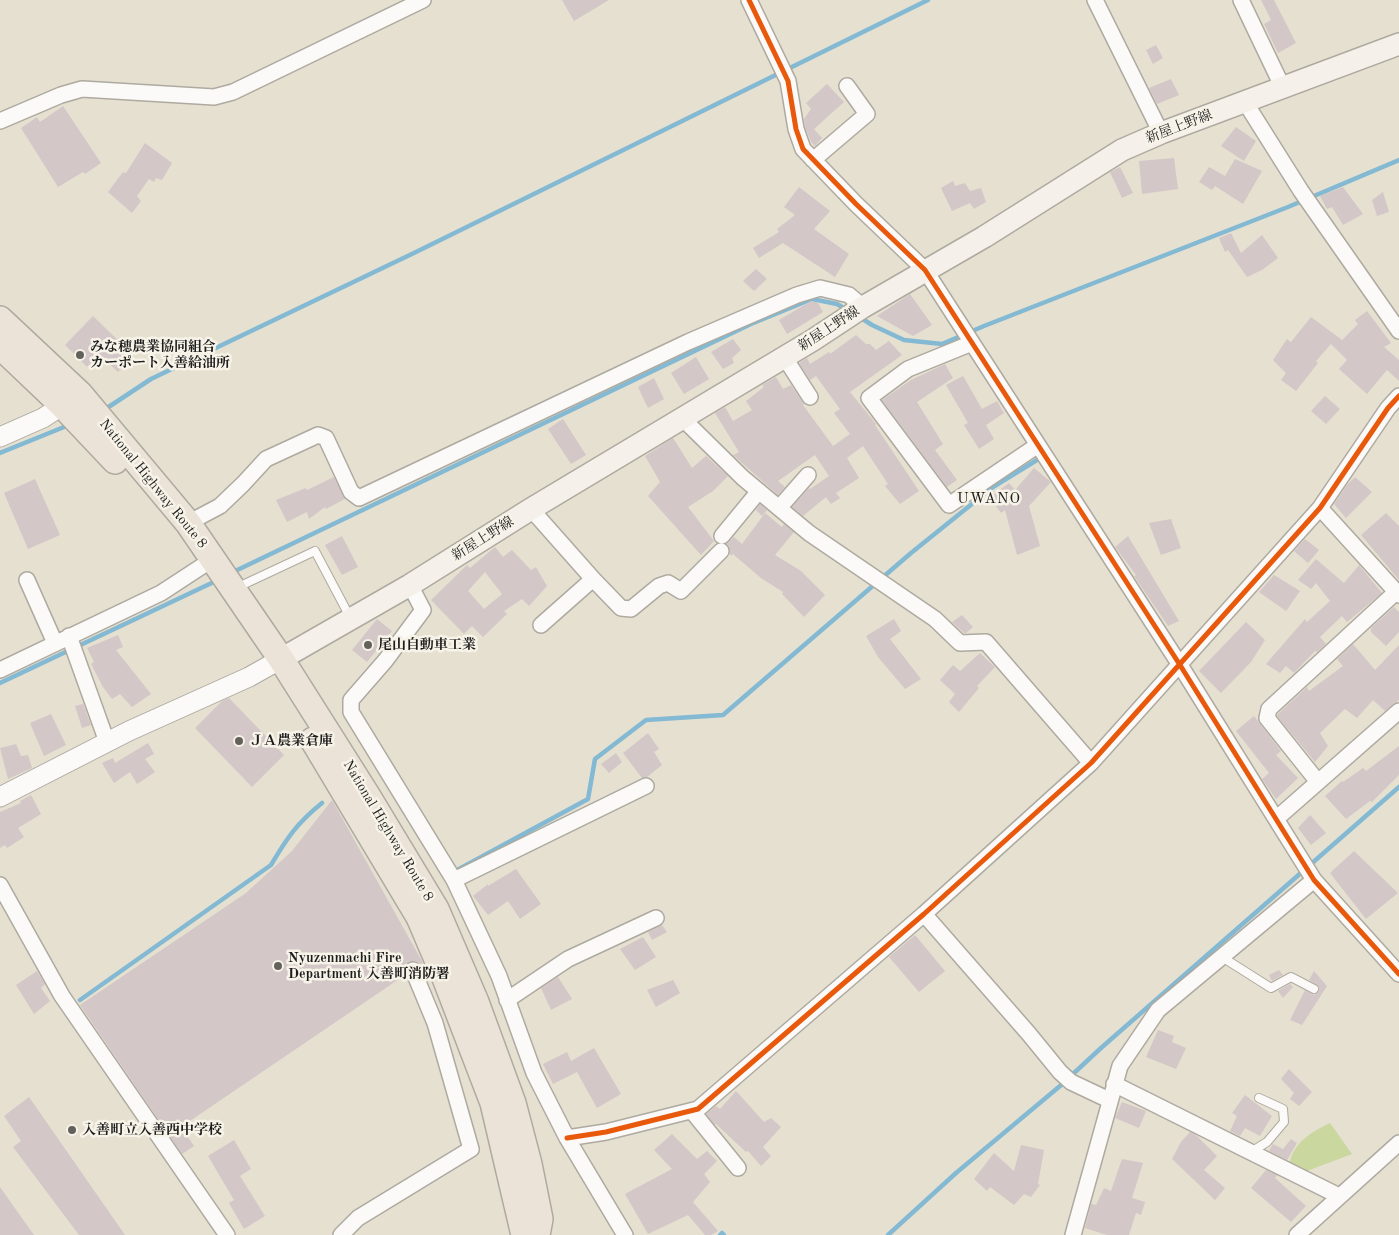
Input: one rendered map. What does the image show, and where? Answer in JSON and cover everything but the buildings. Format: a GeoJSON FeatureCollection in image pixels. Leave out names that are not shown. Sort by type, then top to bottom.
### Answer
{"type":"FeatureCollection","features":[{"type":"Feature","properties":{"kind":"highway","name":"National Highway Route 8"},"geometry":{"type":"LineString","coordinates":[[0,319],[71,400],[188,523],[206,563],[367,795],[436,909],[476,1002],[513,1103],[529,1164],[540,1219],[537,1235]]}},
{"type":"Feature","properties":{"kind":"highway","name":"National Highway Route 8"},"geometry":{"type":"LineString","coordinates":[[0,346],[71,400],[103,447],[174,530],[234,589],[419,917],[445,978],[493,1103],[524,1235]]}},
{"type":"Feature","properties":{"kind":"main road","name":"新屋上野線"},"geometry":{"type":"LineString","coordinates":[[275,662],[410,585],[531,509],[785,358],[863,307],[984,237],[1122,150],[1161,133],[1399,44]]}},
{"type":"Feature","properties":{"kind":"street"},"geometry":{"type":"LineString","coordinates":[[0,121],[62,95],[82,89],[214,97],[233,92],[422,0]]}},
{"type":"Feature","properties":{"kind":"street"},"geometry":{"type":"LineString","coordinates":[[749,0],[788,81],[796,129],[803,149],[856,204],[926,270],[1180,665],[1314,880],[1399,974]]}},
{"type":"Feature","properties":{"kind":"street"},"geometry":{"type":"LineString","coordinates":[[1095,0],[1161,133]]}},
{"type":"Feature","properties":{"kind":"street"},"geometry":{"type":"LineString","coordinates":[[1240,0],[1283,88]]}},
{"type":"Feature","properties":{"kind":"street"},"geometry":{"type":"LineString","coordinates":[[813,160],[867,114],[847,86]]}},
{"type":"Feature","properties":{"kind":"street"},"geometry":{"type":"LineString","coordinates":[[1245,102],[1302,191],[1399,331]]}},
{"type":"Feature","properties":{"kind":"street"},"geometry":{"type":"LineString","coordinates":[[188,523],[220,506],[266,459],[318,435],[326,438],[351,492],[359,498],[679,346],[797,295],[820,288],[849,295],[863,307]]}},
{"type":"Feature","properties":{"kind":"street"},"geometry":{"type":"LineString","coordinates":[[972,343],[908,369],[869,398],[949,505],[1038,445]]}},
{"type":"Feature","properties":{"kind":"street"},"geometry":{"type":"LineString","coordinates":[[785,358],[810,397]]}},
{"type":"Feature","properties":{"kind":"street"},"geometry":{"type":"LineString","coordinates":[[566,1138],[606,1132],[698,1109],[924,914],[1091,763],[1320,508],[1388,408],[1399,396]]}},
{"type":"Feature","properties":{"kind":"street"},"geometry":{"type":"LineString","coordinates":[[0,436],[43,418],[71,400]]}},
{"type":"Feature","properties":{"kind":"street"},"geometry":{"type":"LineString","coordinates":[[683,419],[759,491],[809,533],[935,619],[960,643],[986,642],[1091,763]]}},
{"type":"Feature","properties":{"kind":"street"},"geometry":{"type":"LineString","coordinates":[[779,508],[808,475]]}},
{"type":"Feature","properties":{"kind":"street"},"geometry":{"type":"LineString","coordinates":[[722,536],[759,491]]}},
{"type":"Feature","properties":{"kind":"street"},"geometry":{"type":"LineString","coordinates":[[1318,782],[1267,718],[1269,709],[1398,594],[1320,508]]}},
{"type":"Feature","properties":{"kind":"street"},"geometry":{"type":"LineString","coordinates":[[531,509],[621,608],[630,609],[660,586],[668,583],[681,590],[721,552]]}},
{"type":"Feature","properties":{"kind":"street"},"geometry":{"type":"LineString","coordinates":[[0,670],[161,593],[206,563]]}},
{"type":"Feature","properties":{"kind":"street"},"geometry":{"type":"LineString","coordinates":[[541,625],[593,579]]}},
{"type":"Feature","properties":{"kind":"street"},"geometry":{"type":"LineString","coordinates":[[27,580],[55,643]]}},
{"type":"Feature","properties":{"kind":"street"},"geometry":{"type":"LineString","coordinates":[[410,585],[423,610],[385,661],[351,700],[351,712],[454,880],[498,976],[534,1073],[566,1138],[625,1235]]}},
{"type":"Feature","properties":{"kind":"street"},"geometry":{"type":"LineString","coordinates":[[69,636],[106,742]]}},
{"type":"Feature","properties":{"kind":"street"},"geometry":{"type":"LineString","coordinates":[[0,797],[106,742],[249,677],[275,662]]}},
{"type":"Feature","properties":{"kind":"street"},"geometry":{"type":"LineString","coordinates":[[1276,819],[1399,712]]}},
{"type":"Feature","properties":{"kind":"street"},"geometry":{"type":"LineString","coordinates":[[454,880],[646,786]]}},
{"type":"Feature","properties":{"kind":"street"},"geometry":{"type":"LineString","coordinates":[[1073,1235],[1120,1066],[1158,1010],[1314,880]]}},
{"type":"Feature","properties":{"kind":"street"},"geometry":{"type":"LineString","coordinates":[[0,885],[62,996],[227,1235]]}},
{"type":"Feature","properties":{"kind":"street"},"geometry":{"type":"LineString","coordinates":[[924,914],[1060,1072],[1071,1082],[1109,1100]]}},
{"type":"Feature","properties":{"kind":"street"},"geometry":{"type":"LineString","coordinates":[[507,1000],[568,959],[656,918]]}},
{"type":"Feature","properties":{"kind":"street"},"geometry":{"type":"LineString","coordinates":[[341,1235],[358,1218],[472,1149],[435,1023],[412,970]]}},
{"type":"Feature","properties":{"kind":"street"},"geometry":{"type":"LineString","coordinates":[[1114,1084],[1339,1196]]}},
{"type":"Feature","properties":{"kind":"street"},"geometry":{"type":"LineString","coordinates":[[692,1111],[738,1168]]}},
{"type":"Feature","properties":{"kind":"street"},"geometry":{"type":"LineString","coordinates":[[1297,1235],[1399,1143]]}},
{"type":"Feature","properties":{"kind":"lane"},"geometry":{"type":"LineString","coordinates":[[234,589],[315,551],[351,619]]}},
{"type":"Feature","properties":{"kind":"lane"},"geometry":{"type":"LineString","coordinates":[[1222,957],[1271,988],[1291,977],[1314,989]]}},
{"type":"Feature","properties":{"kind":"lane"},"geometry":{"type":"LineString","coordinates":[[1251,1152],[1267,1142],[1284,1122],[1283,1110],[1259,1098]]}},
{"type":"Feature","properties":{"kind":"green space"},"geometry":{"type":"Polygon","coordinates":[[[1330,1123],[1352,1154],[1307,1171],[1290,1162],[1299,1143],[1330,1123]]]}},
{"type":"Feature","properties":{"kind":"waterway"},"geometry":{"type":"LineString","coordinates":[[104,410],[151,379],[416,252],[928,0]]}},
{"type":"Feature","properties":{"kind":"waterway"},"geometry":{"type":"LineString","coordinates":[[858,316],[872,325],[904,340],[942,344],[1288,207],[1399,160]]}},
{"type":"Feature","properties":{"kind":"waterway"},"geometry":{"type":"LineString","coordinates":[[231,573],[751,324],[812,299],[837,304],[847,310]]}},
{"type":"Feature","properties":{"kind":"waterway"},"geometry":{"type":"LineString","coordinates":[[0,453],[69,425]]}},
{"type":"Feature","properties":{"kind":"waterway"},"geometry":{"type":"LineString","coordinates":[[459,869],[588,799],[595,759],[646,720],[723,715],[911,553],[993,487],[1037,460]]}},
{"type":"Feature","properties":{"kind":"waterway"},"geometry":{"type":"LineString","coordinates":[[0,683],[218,580]]}},
{"type":"Feature","properties":{"kind":"waterway"},"geometry":{"type":"LineString","coordinates":[[888,1235],[956,1173],[1060,1086],[1399,787]]}},
{"type":"Feature","properties":{"kind":"waterway"},"geometry":{"type":"LineString","coordinates":[[80,1000],[271,865],[293,831],[322,803]]}},
{"type":"Feature","properties":{"kind":"waterway"},"geometry":{"type":"LineString","coordinates":[[720,1235],[722,1233],[724,1235]]}},
{"type":"Feature","properties":{"kind":"cycle path"},"geometry":{"type":"LineString","coordinates":[[749,0],[788,81],[796,129],[803,149],[856,204],[925,270],[1180,665],[1314,880],[1399,974]]}},
{"type":"Feature","properties":{"kind":"cycle path"},"geometry":{"type":"LineString","coordinates":[[567,1138],[606,1132],[698,1109],[924,914],[1091,763],[1320,508],[1388,408],[1399,396]]}},
{"type":"Feature","properties":{"kind":"place","name":"みな穂農業協同組合 カーポート入善給油所"},"geometry":{"type":"Point","coordinates":[80,355]}},
{"type":"Feature","properties":{"kind":"place","name":"尾山自動車工業"},"geometry":{"type":"Point","coordinates":[368,645]}},
{"type":"Feature","properties":{"kind":"place","name":"ＪＡ農業倉庫"},"geometry":{"type":"Point","coordinates":[239,741]}},
{"type":"Feature","properties":{"kind":"place","name":"Nyuzenmachi Fire Department 入善町消防署"},"geometry":{"type":"Point","coordinates":[278,966]}},
{"type":"Feature","properties":{"kind":"place","name":"入善町立入善西中学校"},"geometry":{"type":"Point","coordinates":[72,1130]}},
{"type":"Feature","properties":{"kind":"district","name":"UWANO"},"geometry":{"type":"Point","coordinates":[989,499]}}]}
